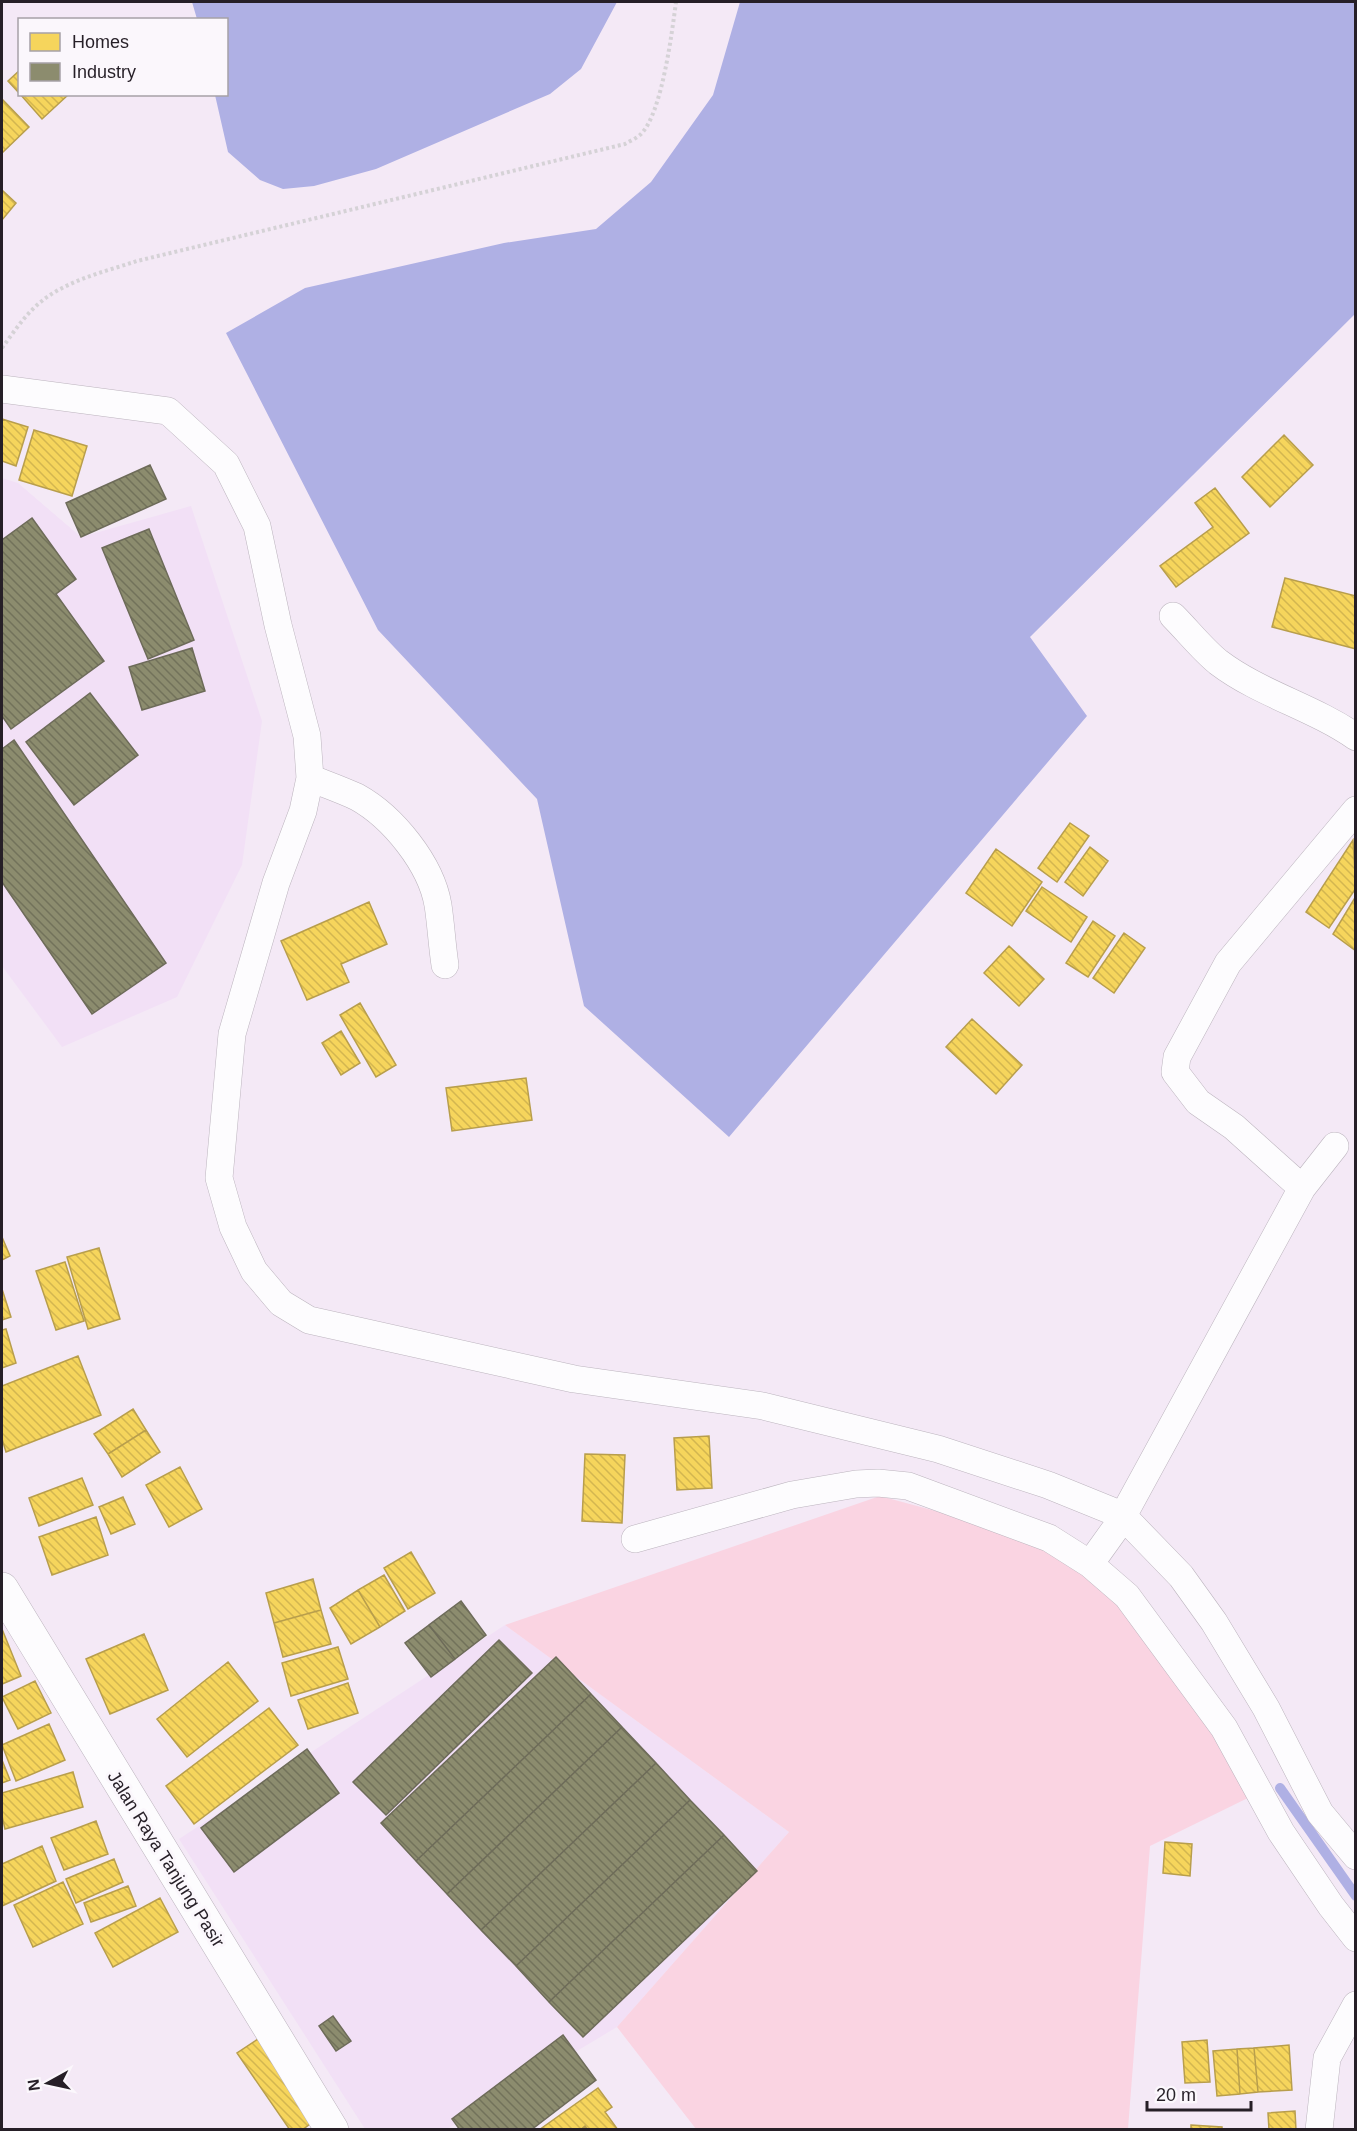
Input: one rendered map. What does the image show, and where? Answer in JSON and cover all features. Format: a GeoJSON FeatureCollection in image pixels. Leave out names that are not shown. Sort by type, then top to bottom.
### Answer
{"type":"FeatureCollection","features":[{"type":"Feature","properties":{"kind":"street"},"geometry":{"type":"LineString","coordinates":[[2,389],[168,411],[226,464],[257,526],[278,625],[307,736],[310,778],[303,811],[276,882],[232,1034],[219,1178],[233,1227],[250,1262],[281,1303],[309,1320],[551,1374],[764,1406],[938,1449],[1048,1485],[1120,1520],[1181,1576],[1214,1622],[1266,1708],[1320,1813],[1356,1856]]}},
{"type":"Feature","properties":{"kind":"street"},"geometry":{"type":"LineString","coordinates":[[1173,616],[1218,662],[1268,692],[1332,721],[1356,737]]}},
{"type":"Feature","properties":{"kind":"street"},"geometry":{"type":"LineString","coordinates":[[310,778],[356,797],[371,807],[403,838],[426,871],[438,903],[445,965]]}},
{"type":"Feature","properties":{"kind":"street"},"geometry":{"type":"LineString","coordinates":[[1302,1188],[1234,1127],[1198,1102],[1175,1072],[1176,1064],[1190,1029],[1228,963],[1356,810]]}},
{"type":"Feature","properties":{"kind":"street"},"geometry":{"type":"LineString","coordinates":[[1091,1562],[1120,1520],[1302,1188],[1335,1146]]}},
{"type":"Feature","properties":{"kind":"street"},"geometry":{"type":"LineString","coordinates":[[635,1539],[792,1495],[856,1484],[878,1483],[908,1486],[988,1513],[1048,1538],[1091,1562],[1127,1596],[1224,1728],[1281,1832],[1331,1906],[1356,1938]]}},
{"type":"Feature","properties":{"kind":"street","name":"Jalan Raya Tanjung Pasir"},"geometry":{"type":"LineString","coordinates":[[2,1589],[332,2130]]}},
{"type":"Feature","properties":{"kind":"street"},"geometry":{"type":"LineString","coordinates":[[1319,2130],[1327,2058],[1356,2005]]}},
{"type":"Feature","properties":{"kind":"path"},"geometry":{"type":"LineString","coordinates":[[2,348],[32,310],[57,291],[83,279],[137,261],[625,144],[642,133],[657,103],[676,2]]}},
{"type":"Feature","properties":{"kind":"shaded area"},"geometry":{"type":"Polygon","coordinates":[[[2,478],[18,483],[81,537],[191,506],[262,721],[242,865],[177,997],[62,1047],[2,966],[2,478]]]}},
{"type":"Feature","properties":{"kind":"shaded area"},"geometry":{"type":"Polygon","coordinates":[[[880,1496],[1099,1555],[1254,1795],[1150,1846],[1128,2129],[696,2129],[617,2027],[789,1832],[505,1625],[880,1496]]]}},
{"type":"Feature","properties":{"kind":"shaded area"},"geometry":{"type":"Polygon","coordinates":[[[505,1625],[789,1832],[617,2027],[445,2130],[365,2129],[179,1839],[505,1625]]]}},
{"type":"Feature","properties":{"kind":"water"},"geometry":{"type":"Polygon","coordinates":[[[192,2],[617,2],[581,69],[550,94],[376,169],[314,186],[283,189],[260,180],[228,152],[215,96],[228,96],[228,18],[197,18],[192,2]]]}},
{"type":"Feature","properties":{"kind":"water"},"geometry":{"type":"Polygon","coordinates":[[[740,2],[1355,2],[1356,313],[1030,637],[1087,716],[729,1137],[584,1006],[537,799],[378,630],[226,333],[305,288],[504,243],[596,229],[651,182],[713,95],[740,2]]]}},
{"type":"Feature","properties":{"kind":"building: Homes"},"geometry":{"type":"Polygon","coordinates":[[[18,72],[18,92],[8,81],[18,72]]]}},
{"type":"Feature","properties":{"kind":"building: Homes"},"geometry":{"type":"Polygon","coordinates":[[[22,96],[67,96],[42,119],[22,96]]]}},
{"type":"Feature","properties":{"kind":"building: Homes"},"geometry":{"type":"Polygon","coordinates":[[[2,99],[29,127],[2,153],[2,99]]]}},
{"type":"Feature","properties":{"kind":"building: Homes"},"geometry":{"type":"Polygon","coordinates":[[[2,190],[16,203],[2,220],[2,190]]]}},
{"type":"Feature","properties":{"kind":"building: Homes"},"geometry":{"type":"Polygon","coordinates":[[[2,419],[28,427],[16,466],[2,461],[2,419]]]}},
{"type":"Feature","properties":{"kind":"building: Homes"},"geometry":{"type":"Polygon","coordinates":[[[34,430],[87,446],[72,496],[19,480],[34,430]]]}},
{"type":"Feature","properties":{"kind":"building: Homes"},"geometry":{"type":"Polygon","coordinates":[[[1284,435],[1313,465],[1270,507],[1242,477],[1284,435]]]}},
{"type":"Feature","properties":{"kind":"building: Homes"},"geometry":{"type":"Polygon","coordinates":[[[1215,488],[1249,533],[1176,587],[1160,566],[1213,527],[1195,503],[1215,488]]]}},
{"type":"Feature","properties":{"kind":"building: Homes"},"geometry":{"type":"Polygon","coordinates":[[[1285,578],[1356,596],[1356,649],[1272,627],[1285,578]]]}},
{"type":"Feature","properties":{"kind":"building: Homes"},"geometry":{"type":"Polygon","coordinates":[[[1070,823],[1089,836],[1057,882],[1038,868],[1070,823]]]}},
{"type":"Feature","properties":{"kind":"building: Homes"},"geometry":{"type":"Polygon","coordinates":[[[1353,840],[1356,888],[1329,928],[1306,912],[1353,840]]]}},
{"type":"Feature","properties":{"kind":"building: Homes"},"geometry":{"type":"Polygon","coordinates":[[[1090,847],[1108,861],[1083,896],[1065,882],[1090,847]]]}},
{"type":"Feature","properties":{"kind":"building: Homes"},"geometry":{"type":"Polygon","coordinates":[[[996,849],[1042,882],[1012,926],[966,893],[996,849]]]}},
{"type":"Feature","properties":{"kind":"building: Homes"},"geometry":{"type":"Polygon","coordinates":[[[1042,887],[1087,917],[1071,942],[1026,911],[1042,887]]]}},
{"type":"Feature","properties":{"kind":"building: Homes"},"geometry":{"type":"Polygon","coordinates":[[[1356,896],[1356,951],[1333,934],[1356,896]]]}},
{"type":"Feature","properties":{"kind":"building: Homes"},"geometry":{"type":"Polygon","coordinates":[[[369,902],[387,944],[341,964],[349,982],[307,1000],[281,941],[369,902]]]}},
{"type":"Feature","properties":{"kind":"building: Homes"},"geometry":{"type":"Polygon","coordinates":[[[1093,921],[1115,936],[1088,977],[1066,963],[1093,921]]]}},
{"type":"Feature","properties":{"kind":"building: Homes"},"geometry":{"type":"Polygon","coordinates":[[[1124,933],[1145,948],[1114,993],[1093,978],[1124,933]]]}},
{"type":"Feature","properties":{"kind":"building: Homes"},"geometry":{"type":"Polygon","coordinates":[[[1009,946],[1044,979],[1019,1006],[984,973],[1009,946]]]}},
{"type":"Feature","properties":{"kind":"building: Homes"},"geometry":{"type":"Polygon","coordinates":[[[360,1003],[396,1065],[376,1077],[340,1015],[360,1003]]]}},
{"type":"Feature","properties":{"kind":"building: Homes"},"geometry":{"type":"Polygon","coordinates":[[[972,1019],[1022,1065],[996,1094],[946,1047],[972,1019]]]}},
{"type":"Feature","properties":{"kind":"building: Homes"},"geometry":{"type":"Polygon","coordinates":[[[341,1031],[360,1063],[341,1075],[322,1043],[341,1031]]]}},
{"type":"Feature","properties":{"kind":"building: Homes"},"geometry":{"type":"Polygon","coordinates":[[[526,1078],[532,1120],[452,1131],[446,1088],[526,1078]]]}},
{"type":"Feature","properties":{"kind":"building: Homes"},"geometry":{"type":"Polygon","coordinates":[[[2,1237],[10,1256],[2,1260],[2,1237]]]}},
{"type":"Feature","properties":{"kind":"building: Homes"},"geometry":{"type":"Polygon","coordinates":[[[99,1248],[120,1319],[88,1329],[67,1257],[99,1248]]]}},
{"type":"Feature","properties":{"kind":"building: Homes"},"geometry":{"type":"Polygon","coordinates":[[[65,1262],[84,1321],[56,1330],[36,1271],[65,1262]]]}},
{"type":"Feature","properties":{"kind":"building: Homes"},"geometry":{"type":"Polygon","coordinates":[[[2,1289],[11,1317],[2,1320],[2,1289]]]}},
{"type":"Feature","properties":{"kind":"building: Homes"},"geometry":{"type":"Polygon","coordinates":[[[6,1329],[16,1363],[2,1368],[2,1330],[6,1329]]]}},
{"type":"Feature","properties":{"kind":"building: Homes"},"geometry":{"type":"Polygon","coordinates":[[[78,1356],[101,1415],[6,1452],[2,1439],[2,1386],[78,1356]]]}},
{"type":"Feature","properties":{"kind":"building: Homes"},"geometry":{"type":"Polygon","coordinates":[[[133,1409],[146,1430],[108,1454],[94,1434],[133,1409]]]}},
{"type":"Feature","properties":{"kind":"building: Homes"},"geometry":{"type":"Polygon","coordinates":[[[146,1430],[160,1452],[122,1477],[108,1454],[146,1430]]]}},
{"type":"Feature","properties":{"kind":"building: Homes"},"geometry":{"type":"Polygon","coordinates":[[[709,1436],[712,1488],[677,1490],[674,1438],[709,1436]]]}},
{"type":"Feature","properties":{"kind":"building: Homes"},"geometry":{"type":"Polygon","coordinates":[[[585,1454],[625,1455],[622,1523],[582,1521],[585,1454]]]}},
{"type":"Feature","properties":{"kind":"building: Homes"},"geometry":{"type":"Polygon","coordinates":[[[180,1467],[202,1509],[169,1527],[146,1485],[180,1467]]]}},
{"type":"Feature","properties":{"kind":"building: Homes"},"geometry":{"type":"Polygon","coordinates":[[[82,1478],[93,1505],[39,1526],[29,1498],[82,1478]]]}},
{"type":"Feature","properties":{"kind":"building: Homes"},"geometry":{"type":"Polygon","coordinates":[[[123,1497],[135,1524],[111,1534],[99,1507],[123,1497]]]}},
{"type":"Feature","properties":{"kind":"building: Homes"},"geometry":{"type":"Polygon","coordinates":[[[96,1517],[108,1555],[52,1575],[39,1537],[96,1517]]]}},
{"type":"Feature","properties":{"kind":"building: Homes"},"geometry":{"type":"Polygon","coordinates":[[[411,1552],[435,1593],[408,1609],[384,1568],[411,1552]]]}},
{"type":"Feature","properties":{"kind":"building: Homes"},"geometry":{"type":"Polygon","coordinates":[[[384,1575],[405,1611],[380,1627],[358,1590],[384,1575]]]}},
{"type":"Feature","properties":{"kind":"building: Homes"},"geometry":{"type":"Polygon","coordinates":[[[313,1579],[321,1610],[274,1623],[266,1593],[313,1579]]]}},
{"type":"Feature","properties":{"kind":"building: Homes"},"geometry":{"type":"Polygon","coordinates":[[[358,1590],[380,1627],[351,1644],[330,1608],[358,1590]]]}},
{"type":"Feature","properties":{"kind":"building: Homes"},"geometry":{"type":"Polygon","coordinates":[[[321,1610],[331,1644],[283,1657],[274,1623],[321,1610]]]}},
{"type":"Feature","properties":{"kind":"building: Homes"},"geometry":{"type":"Polygon","coordinates":[[[2,1629],[21,1676],[2,1684],[2,1629]]]}},
{"type":"Feature","properties":{"kind":"building: Homes"},"geometry":{"type":"Polygon","coordinates":[[[144,1634],[168,1690],[110,1714],[86,1659],[144,1634]]]}},
{"type":"Feature","properties":{"kind":"building: Homes"},"geometry":{"type":"Polygon","coordinates":[[[338,1647],[348,1679],[291,1696],[282,1663],[338,1647]]]}},
{"type":"Feature","properties":{"kind":"building: Homes"},"geometry":{"type":"Polygon","coordinates":[[[228,1662],[258,1701],[187,1757],[157,1719],[228,1662]]]}},
{"type":"Feature","properties":{"kind":"building: Homes"},"geometry":{"type":"Polygon","coordinates":[[[35,1681],[51,1713],[18,1729],[2,1697],[35,1681]]]}},
{"type":"Feature","properties":{"kind":"building: Homes"},"geometry":{"type":"Polygon","coordinates":[[[348,1683],[358,1713],[308,1729],[298,1700],[348,1683]]]}},
{"type":"Feature","properties":{"kind":"building: Homes"},"geometry":{"type":"Polygon","coordinates":[[[269,1708],[298,1745],[194,1824],[166,1786],[269,1708]]]}},
{"type":"Feature","properties":{"kind":"building: Homes"},"geometry":{"type":"Polygon","coordinates":[[[49,1724],[65,1760],[16,1781],[2,1745],[49,1724]]]}},
{"type":"Feature","properties":{"kind":"building: Homes"},"geometry":{"type":"Polygon","coordinates":[[[2,1760],[10,1780],[2,1783],[2,1760]]]}},
{"type":"Feature","properties":{"kind":"building: Homes"},"geometry":{"type":"Polygon","coordinates":[[[73,1772],[83,1807],[5,1829],[2,1816],[2,1793],[73,1772]]]}},
{"type":"Feature","properties":{"kind":"building: Homes"},"geometry":{"type":"Polygon","coordinates":[[[96,1821],[108,1854],[64,1870],[51,1838],[96,1821]]]}},
{"type":"Feature","properties":{"kind":"building: Homes"},"geometry":{"type":"Polygon","coordinates":[[[1165,1842],[1192,1844],[1190,1876],[1163,1873],[1165,1842]]]}},
{"type":"Feature","properties":{"kind":"building: Homes"},"geometry":{"type":"Polygon","coordinates":[[[42,1846],[56,1881],[2,1906],[2,1864],[42,1846]]]}},
{"type":"Feature","properties":{"kind":"building: Homes"},"geometry":{"type":"Polygon","coordinates":[[[114,1859],[123,1882],[76,1903],[66,1879],[114,1859]]]}},
{"type":"Feature","properties":{"kind":"building: Homes"},"geometry":{"type":"Polygon","coordinates":[[[63,1882],[83,1924],[33,1947],[14,1905],[63,1882]]]}},
{"type":"Feature","properties":{"kind":"building: Homes"},"geometry":{"type":"Polygon","coordinates":[[[128,1886],[136,1906],[91,1922],[84,1903],[128,1886]]]}},
{"type":"Feature","properties":{"kind":"building: Homes"},"geometry":{"type":"Polygon","coordinates":[[[160,1898],[178,1932],[113,1967],[95,1933],[160,1898]]]}},
{"type":"Feature","properties":{"kind":"building: Homes"},"geometry":{"type":"Polygon","coordinates":[[[258,2039],[314,2121],[302,2130],[290,2130],[237,2053],[258,2039]]]}},
{"type":"Feature","properties":{"kind":"building: Homes"},"geometry":{"type":"Polygon","coordinates":[[[1207,2040],[1210,2082],[1185,2083],[1182,2042],[1207,2040]]]}},
{"type":"Feature","properties":{"kind":"building: Homes"},"geometry":{"type":"Polygon","coordinates":[[[1289,2045],[1292,2090],[1258,2092],[1254,2048],[1289,2045]]]}},
{"type":"Feature","properties":{"kind":"building: Homes"},"geometry":{"type":"Polygon","coordinates":[[[1254,2048],[1258,2092],[1240,2094],[1237,2049],[1254,2048]]]}},
{"type":"Feature","properties":{"kind":"building: Homes"},"geometry":{"type":"Polygon","coordinates":[[[1237,2049],[1240,2094],[1217,2096],[1213,2051],[1237,2049]]]}},
{"type":"Feature","properties":{"kind":"building: Homes"},"geometry":{"type":"Polygon","coordinates":[[[598,2088],[612,2107],[605,2112],[618,2130],[588,2130],[585,2126],[580,2130],[539,2130],[598,2088]]]}},
{"type":"Feature","properties":{"kind":"building: Homes"},"geometry":{"type":"Polygon","coordinates":[[[1295,2111],[1296,2130],[1269,2130],[1268,2113],[1295,2111]]]}},
{"type":"Feature","properties":{"kind":"building: Homes"},"geometry":{"type":"Polygon","coordinates":[[[1191,2125],[1222,2127],[1222,2130],[1191,2130],[1191,2125]]]}},
{"type":"Feature","properties":{"kind":"building: Industry"},"geometry":{"type":"Polygon","coordinates":[[[150,465],[166,499],[81,537],[66,503],[150,465]]]}},
{"type":"Feature","properties":{"kind":"building: Industry"},"geometry":{"type":"Polygon","coordinates":[[[32,518],[76,579],[56,594],[104,661],[11,729],[2,716],[2,540],[32,518]]]}},
{"type":"Feature","properties":{"kind":"building: Industry"},"geometry":{"type":"Polygon","coordinates":[[[149,529],[194,640],[148,659],[102,548],[149,529]]]}},
{"type":"Feature","properties":{"kind":"building: Industry"},"geometry":{"type":"Polygon","coordinates":[[[192,648],[205,691],[142,710],[129,667],[192,648]]]}},
{"type":"Feature","properties":{"kind":"building: Industry"},"geometry":{"type":"Polygon","coordinates":[[[90,693],[138,755],[74,805],[26,742],[90,693]]]}},
{"type":"Feature","properties":{"kind":"building: Industry"},"geometry":{"type":"Polygon","coordinates":[[[14,740],[166,963],[92,1014],[2,882],[2,749],[14,740]]]}},
{"type":"Feature","properties":{"kind":"building: Industry"},"geometry":{"type":"Polygon","coordinates":[[[461,1601],[486,1635],[455,1659],[429,1625],[461,1601]]]}},
{"type":"Feature","properties":{"kind":"building: Industry"},"geometry":{"type":"Polygon","coordinates":[[[429,1625],[455,1659],[431,1677],[405,1643],[429,1625]]]}},
{"type":"Feature","properties":{"kind":"building: Industry"},"geometry":{"type":"Polygon","coordinates":[[[499,1640],[532,1673],[386,1815],[353,1782],[499,1640]]]}},
{"type":"Feature","properties":{"kind":"building: Industry"},"geometry":{"type":"Polygon","coordinates":[[[556,1657],[591,1694],[416,1861],[381,1823],[556,1657]]]}},
{"type":"Feature","properties":{"kind":"building: Industry"},"geometry":{"type":"Polygon","coordinates":[[[591,1694],[622,1727],[447,1894],[416,1861],[591,1694]]]}},
{"type":"Feature","properties":{"kind":"building: Industry"},"geometry":{"type":"Polygon","coordinates":[[[622,1727],[656,1763],[481,1930],[447,1894],[622,1727]]]}},
{"type":"Feature","properties":{"kind":"building: Industry"},"geometry":{"type":"Polygon","coordinates":[[[307,1749],[339,1793],[234,1872],[201,1828],[307,1749]]]}},
{"type":"Feature","properties":{"kind":"building: Industry"},"geometry":{"type":"Polygon","coordinates":[[[656,1763],[690,1800],[516,1966],[481,1930],[656,1763]]]}},
{"type":"Feature","properties":{"kind":"building: Industry"},"geometry":{"type":"Polygon","coordinates":[[[690,1800],[724,1835],[549,2002],[516,1966],[690,1800]]]}},
{"type":"Feature","properties":{"kind":"building: Industry"},"geometry":{"type":"Polygon","coordinates":[[[724,1835],[757,1871],[583,2037],[549,2002],[724,1835]]]}},
{"type":"Feature","properties":{"kind":"building: Industry"},"geometry":{"type":"Polygon","coordinates":[[[333,2016],[351,2041],[336,2051],[319,2026],[333,2016]]]}},
{"type":"Feature","properties":{"kind":"building: Industry"},"geometry":{"type":"Polygon","coordinates":[[[563,2035],[596,2080],[531,2130],[460,2130],[452,2119],[563,2035]]]}},
{"type":"Feature","properties":{"kind":"waterway"},"geometry":{"type":"LineString","coordinates":[[1280,1788],[1356,1896]]}}]}
